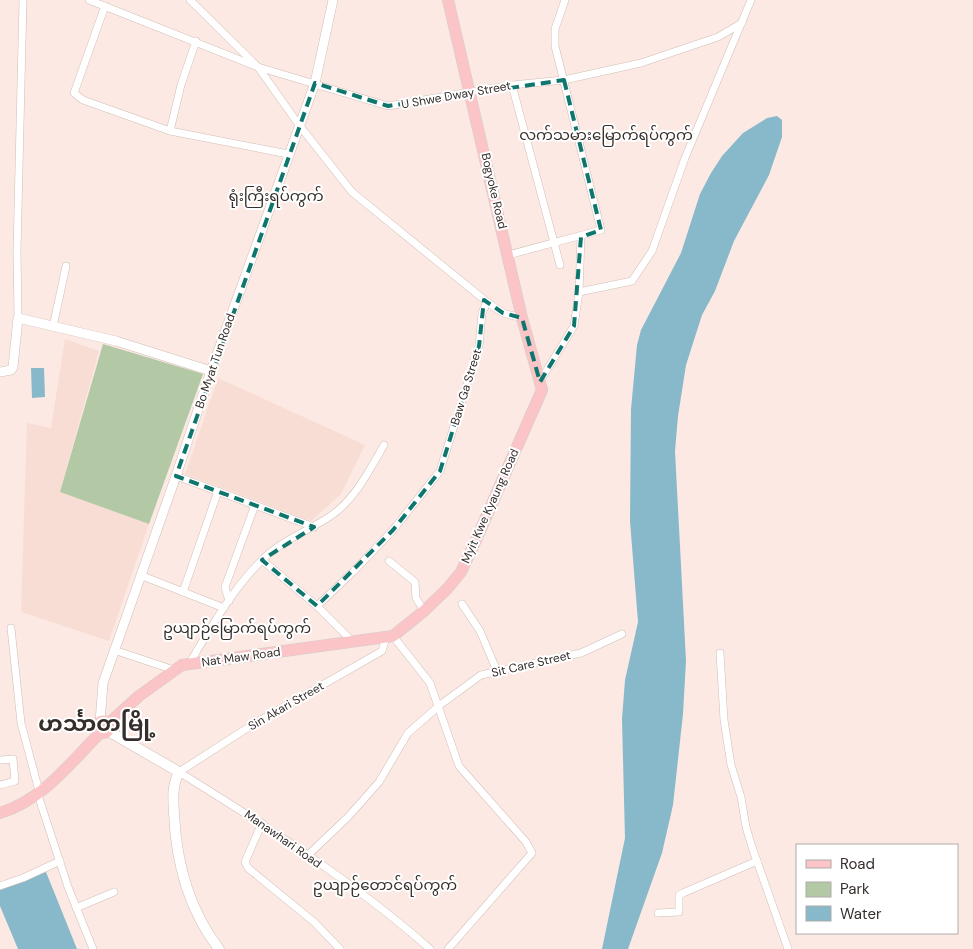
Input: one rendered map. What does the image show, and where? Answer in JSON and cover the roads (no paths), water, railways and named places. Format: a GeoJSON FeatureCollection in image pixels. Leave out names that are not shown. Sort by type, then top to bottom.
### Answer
{"type":"FeatureCollection","features":[{"type":"Feature","properties":{"kind":"main road","name":"Bogyoke Road"},"geometry":{"type":"LineString","coordinates":[[448,0],[522,318],[540,382]]}},
{"type":"Feature","properties":{"kind":"main road","name":"Myit Kwe Kyaung Road"},"geometry":{"type":"LineString","coordinates":[[390,636],[424,611],[461,572],[542,390],[540,382]]}},
{"type":"Feature","properties":{"kind":"main road","name":"Nat Maw Road"},"geometry":{"type":"LineString","coordinates":[[0,813],[22,804],[38,791],[103,727],[174,670],[188,664],[390,636]]}},
{"type":"Feature","properties":{"kind":"main road"},"geometry":{"type":"LineString","coordinates":[[103,727],[177,776],[176,844],[187,888],[219,949]]}},
{"type":"Feature","properties":{"kind":"main road","name":"Nat Maw Road"},"geometry":{"type":"LineString","coordinates":[[0,806],[38,791]]}},
{"type":"Feature","properties":{"kind":"street"},"geometry":{"type":"LineString","coordinates":[[0,372],[11,370],[13,367],[18,318],[17,251],[23,0]]}},
{"type":"Feature","properties":{"kind":"street","name":"U Shwe Dway Street"},"geometry":{"type":"LineString","coordinates":[[89,0],[258,67],[388,106],[469,94],[512,85],[564,80],[641,63],[680,52],[718,36],[742,23]]}},
{"type":"Feature","properties":{"kind":"street"},"geometry":{"type":"LineString","coordinates":[[190,0],[258,67],[299,125],[352,192],[487,302],[503,313],[522,318]]}},
{"type":"Feature","properties":{"kind":"street","name":"Bo Myat Tun Road"},"geometry":{"type":"LineString","coordinates":[[103,727],[103,683],[211,371],[315,83],[333,0]]}},
{"type":"Feature","properties":{"kind":"street"},"geometry":{"type":"LineString","coordinates":[[508,255],[602,230],[555,46],[560,11],[565,0]]}},
{"type":"Feature","properties":{"kind":"street"},"geometry":{"type":"LineString","coordinates":[[579,292],[632,280],[652,251],[685,158],[751,0]]}},
{"type":"Feature","properties":{"kind":"street"},"geometry":{"type":"LineString","coordinates":[[106,6],[74,93],[82,100],[170,131],[288,154]]}},
{"type":"Feature","properties":{"kind":"street"},"geometry":{"type":"LineString","coordinates":[[170,131],[181,85],[196,42]]}},
{"type":"Feature","properties":{"kind":"street"},"geometry":{"type":"LineString","coordinates":[[512,85],[560,265]]}},
{"type":"Feature","properties":{"kind":"street"},"geometry":{"type":"LineString","coordinates":[[540,382],[574,326],[579,292],[581,237]]}},
{"type":"Feature","properties":{"kind":"street"},"geometry":{"type":"LineString","coordinates":[[53,327],[66,266]]}},
{"type":"Feature","properties":{"kind":"street","name":"Baw Ga Street"},"geometry":{"type":"LineString","coordinates":[[317,606],[393,530],[440,471],[479,346],[482,313],[487,302]]}},
{"type":"Feature","properties":{"kind":"street"},"geometry":{"type":"LineString","coordinates":[[18,318],[116,341],[211,371]]}},
{"type":"Feature","properties":{"kind":"street"},"geometry":{"type":"LineString","coordinates":[[188,664],[224,608],[262,560],[291,538],[314,527],[334,514],[351,497],[384,445]]}},
{"type":"Feature","properties":{"kind":"street"},"geometry":{"type":"LineString","coordinates":[[176,476],[314,527]]}},
{"type":"Feature","properties":{"kind":"street"},"geometry":{"type":"LineString","coordinates":[[183,592],[218,492]]}},
{"type":"Feature","properties":{"kind":"street"},"geometry":{"type":"LineString","coordinates":[[229,601],[225,587],[255,505]]}},
{"type":"Feature","properties":{"kind":"street"},"geometry":{"type":"LineString","coordinates":[[262,560],[317,606],[351,640]]}},
{"type":"Feature","properties":{"kind":"street"},"geometry":{"type":"LineString","coordinates":[[389,561],[415,582],[416,598],[424,611]]}},
{"type":"Feature","properties":{"kind":"street"},"geometry":{"type":"LineString","coordinates":[[140,575],[224,608]]}},
{"type":"Feature","properties":{"kind":"street"},"geometry":{"type":"LineString","coordinates":[[462,604],[480,631],[497,671]]}},
{"type":"Feature","properties":{"kind":"street"},"geometry":{"type":"LineString","coordinates":[[11,628],[22,723],[38,791],[76,908],[93,949]]}},
{"type":"Feature","properties":{"kind":"street","name":"Sit Care Street"},"geometry":{"type":"LineString","coordinates":[[307,856],[348,817],[380,782],[408,733],[440,705],[481,675],[581,653],[622,634]]}},
{"type":"Feature","properties":{"kind":"street"},"geometry":{"type":"LineString","coordinates":[[390,636],[430,683],[440,705],[446,731],[459,766],[526,842],[532,853],[448,949]]}},
{"type":"Feature","properties":{"kind":"street","name":"Sin Akari Street"},"geometry":{"type":"LineString","coordinates":[[177,776],[252,725],[382,651],[390,636]]}},
{"type":"Feature","properties":{"kind":"street"},"geometry":{"type":"LineString","coordinates":[[114,650],[174,670]]}},
{"type":"Feature","properties":{"kind":"street"},"geometry":{"type":"LineString","coordinates":[[720,653],[724,720],[731,765],[741,796],[746,827],[756,861],[788,949]]}},
{"type":"Feature","properties":{"kind":"street"},"geometry":{"type":"LineString","coordinates":[[0,760],[13,759],[15,780],[0,784]]}},
{"type":"Feature","properties":{"kind":"street","name":"Manawhari Road"},"geometry":{"type":"LineString","coordinates":[[177,776],[262,823],[367,898],[430,949]]}},
{"type":"Feature","properties":{"kind":"street"},"geometry":{"type":"LineString","coordinates":[[262,823],[245,862],[248,868],[314,922],[340,949]]}},
{"type":"Feature","properties":{"kind":"street"},"geometry":{"type":"LineString","coordinates":[[0,886],[60,861]]}},
{"type":"Feature","properties":{"kind":"street"},"geometry":{"type":"LineString","coordinates":[[658,913],[678,912],[679,895],[756,861]]}},
{"type":"Feature","properties":{"kind":"street"},"geometry":{"type":"LineString","coordinates":[[76,908],[114,892]]}},
{"type":"Feature","properties":{"kind":"water"},"geometry":{"type":"Polygon","coordinates":[[[777,116],[782,120],[782,137],[769,175],[734,241],[715,291],[702,315],[686,365],[678,416],[675,451],[686,661],[683,714],[673,805],[662,853],[628,949],[602,949],[625,838],[622,719],[625,680],[638,622],[630,521],[631,409],[637,345],[641,330],[681,253],[700,194],[711,173],[722,156],[743,133],[767,118],[777,116]]]}},
{"type":"Feature","properties":{"kind":"water"},"geometry":{"type":"Polygon","coordinates":[[[31,368],[44,368],[45,397],[32,398],[31,368]]]}},
{"type":"Feature","properties":{"kind":"water"},"geometry":{"type":"Polygon","coordinates":[[[46,872],[77,949],[18,949],[0,906],[0,887],[46,872]]]}},
{"type":"Feature","properties":{"kind":"district","name":"လက်သမားမြောက်ရပ်ကွက်"},"geometry":{"type":"Point","coordinates":[606,135]}},
{"type":"Feature","properties":{"kind":"district","name":"ရုံးကြီးရပ်ကွက်"},"geometry":{"type":"Point","coordinates":[276,196]}},
{"type":"Feature","properties":{"kind":"district","name":"ဥယျာဉ်မြောက်ရပ်ကွက်"},"geometry":{"type":"Point","coordinates":[237,628]}},
{"type":"Feature","properties":{"kind":"district","name":"ဟင်္သာတမြို့"},"geometry":{"type":"Point","coordinates":[97,723]}},
{"type":"Feature","properties":{"kind":"district","name":"ဥယျာဉ်တောင်ရပ်ကွက်"},"geometry":{"type":"Point","coordinates":[385,885]}}]}
